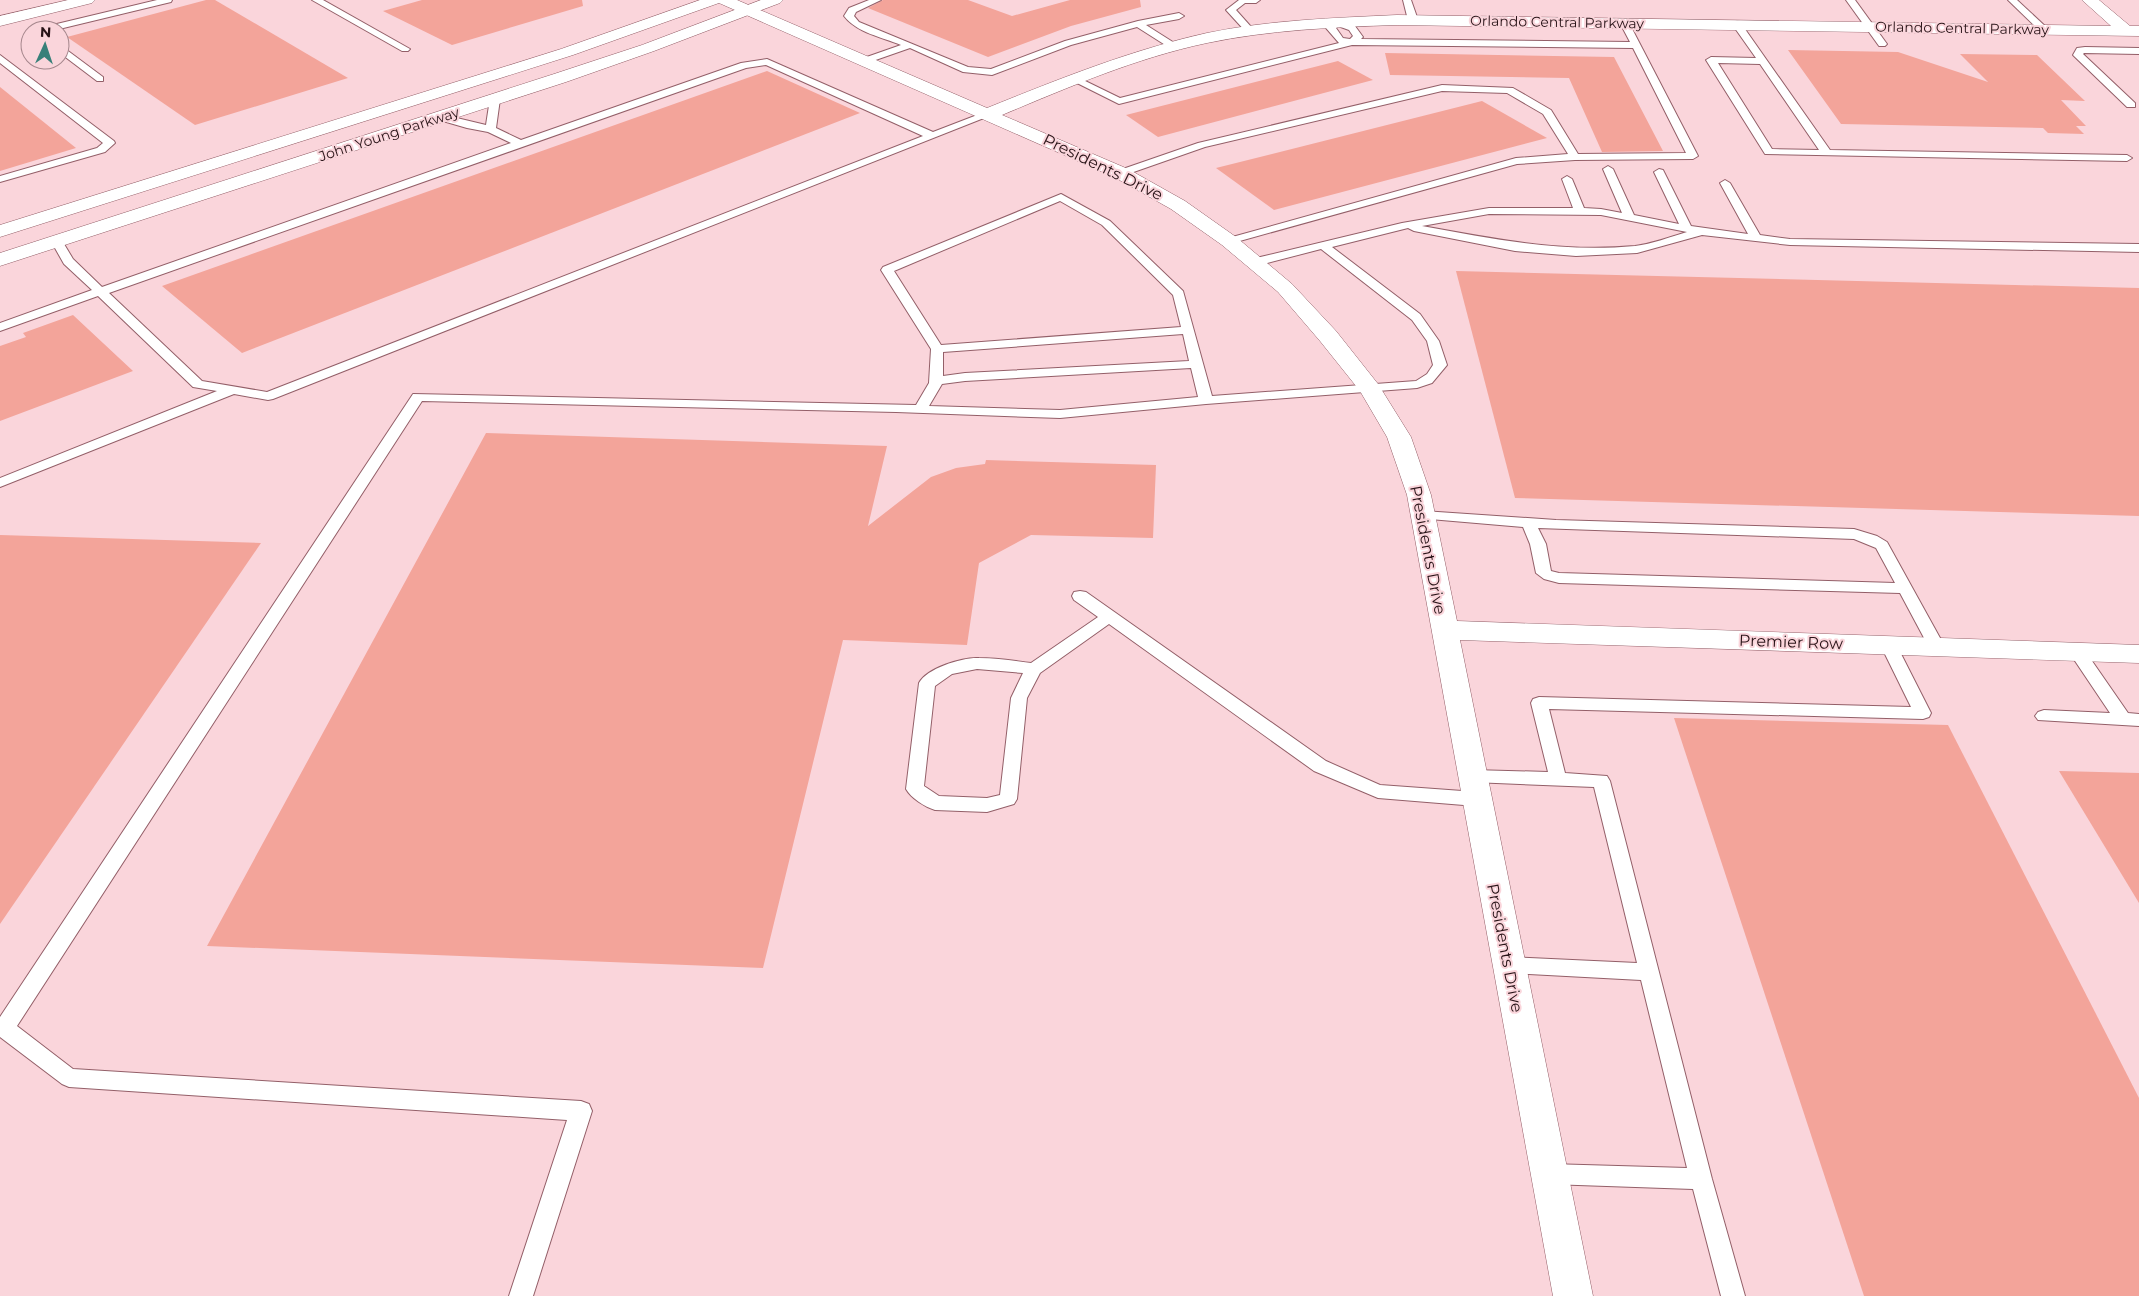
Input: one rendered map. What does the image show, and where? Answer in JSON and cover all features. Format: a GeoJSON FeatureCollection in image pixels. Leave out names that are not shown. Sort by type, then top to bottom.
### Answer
{"type":"FeatureCollection","features":[{"type":"Feature","properties":{"kind":"main road","name":"John Young Parkway"},"geometry":{"type":"LineString","coordinates":[[0,231],[567,52],[714,0]]}},
{"type":"Feature","properties":{"kind":"main road","name":"Presidents Drive"},"geometry":{"type":"LineString","coordinates":[[724,0],[1122,173],[1178,205],[1229,241],[1285,288],[1328,336],[1370,388],[1399,437],[1419,495],[1573,1296]]}},
{"type":"Feature","properties":{"kind":"main road","name":"John Young Parkway"},"geometry":{"type":"LineString","coordinates":[[0,260],[495,100],[624,56],[775,0]]}},
{"type":"Feature","properties":{"kind":"main road"},"geometry":{"type":"LineString","coordinates":[[2090,0],[2132,31]]}},
{"type":"Feature","properties":{"kind":"main road"},"geometry":{"type":"LineString","coordinates":[[0,21],[79,1]]}},
{"type":"Feature","properties":{"kind":"main road","name":"Orlando Central Parkway"},"geometry":{"type":"LineString","coordinates":[[989,114],[1127,59],[1173,46],[1250,31],[1337,22],[1413,20],[1626,22],[2132,31]]}},
{"type":"Feature","properties":{"kind":"main road"},"geometry":{"type":"LineString","coordinates":[[57,241],[53,234],[56,225],[67,215],[92,202]]}},
{"type":"Feature","properties":{"kind":"main road","name":"Premier Row"},"geometry":{"type":"LineString","coordinates":[[1444,630],[2139,654]]}},
{"type":"Feature","properties":{"kind":"lane"},"geometry":{"type":"LineString","coordinates":[[70,23],[168,0]]}},
{"type":"Feature","properties":{"kind":"lane"},"geometry":{"type":"LineString","coordinates":[[316,0],[405,48]]}},
{"type":"Feature","properties":{"kind":"lane"},"geometry":{"type":"LineString","coordinates":[[877,0],[852,10],[848,16],[850,20],[966,70],[992,72],[1068,43],[1138,24],[1179,16]]}},
{"type":"Feature","properties":{"kind":"lane"},"geometry":{"type":"LineString","coordinates":[[1250,31],[1231,10],[1243,1],[1256,0]]}},
{"type":"Feature","properties":{"kind":"lane"},"geometry":{"type":"LineString","coordinates":[[1407,0],[1413,20]]}},
{"type":"Feature","properties":{"kind":"lane"},"geometry":{"type":"LineString","coordinates":[[1850,0],[1882,44]]}},
{"type":"Feature","properties":{"kind":"lane"},"geometry":{"type":"LineString","coordinates":[[2012,0],[2043,29]]}},
{"type":"Feature","properties":{"kind":"lane"},"geometry":{"type":"LineString","coordinates":[[1074,79],[1119,101],[1352,42],[1358,37],[1352,28],[1337,22],[1331,28],[1340,40],[1352,42],[1637,45]]}},
{"type":"Feature","properties":{"kind":"lane"},"geometry":{"type":"LineString","coordinates":[[1229,241],[1516,161],[1575,157],[1693,156],[1626,22]]}},
{"type":"Feature","properties":{"kind":"lane"},"geometry":{"type":"LineString","coordinates":[[1138,24],[1173,46]]}},
{"type":"Feature","properties":{"kind":"lane"},"geometry":{"type":"LineString","coordinates":[[1737,24],[1827,153]]}},
{"type":"Feature","properties":{"kind":"lane"},"geometry":{"type":"LineString","coordinates":[[2096,30],[2120,51]]}},
{"type":"Feature","properties":{"kind":"lane"},"geometry":{"type":"LineString","coordinates":[[864,61],[910,45]]}},
{"type":"Feature","properties":{"kind":"lane"},"geometry":{"type":"LineString","coordinates":[[2131,105],[2078,56],[2080,50],[2139,51]]}},
{"type":"Feature","properties":{"kind":"lane"},"geometry":{"type":"LineString","coordinates":[[70,56],[100,78]]}},
{"type":"Feature","properties":{"kind":"lane"},"geometry":{"type":"LineString","coordinates":[[0,58],[110,143],[101,150],[0,180]]}},
{"type":"Feature","properties":{"kind":"lane"},"geometry":{"type":"LineString","coordinates":[[1762,61],[1711,60],[1769,152],[2126,158]]}},
{"type":"Feature","properties":{"kind":"lane"},"geometry":{"type":"LineString","coordinates":[[0,327],[744,64],[767,62],[932,136]]}},
{"type":"Feature","properties":{"kind":"lane"},"geometry":{"type":"LineString","coordinates":[[1122,173],[1202,145],[1442,88],[1509,90],[1547,112],[1575,157]]}},
{"type":"Feature","properties":{"kind":"lane"},"geometry":{"type":"LineString","coordinates":[[491,129],[495,100]]}},
{"type":"Feature","properties":{"kind":"lane"},"geometry":{"type":"LineString","coordinates":[[57,241],[68,260],[198,384],[268,396],[989,114]]}},
{"type":"Feature","properties":{"kind":"lane"},"geometry":{"type":"LineString","coordinates":[[440,117],[467,126],[491,129],[520,144]]}},
{"type":"Feature","properties":{"kind":"lane"},"geometry":{"type":"LineString","coordinates":[[1608,169],[1630,218]]}},
{"type":"Feature","properties":{"kind":"lane"},"geometry":{"type":"LineString","coordinates":[[1659,172],[1687,229]]}},
{"type":"Feature","properties":{"kind":"lane"},"geometry":{"type":"LineString","coordinates":[[1567,179],[1580,212]]}},
{"type":"Feature","properties":{"kind":"lane"},"geometry":{"type":"LineString","coordinates":[[1725,184],[1756,238]]}},
{"type":"Feature","properties":{"kind":"lane"},"geometry":{"type":"LineString","coordinates":[[920,409],[936,381],[937,349],[887,270],[1061,197],[1106,223],[1179,294],[1206,400]]}},
{"type":"Feature","properties":{"kind":"lane"},"geometry":{"type":"LineString","coordinates":[[1256,262],[1402,226],[1489,211],[1601,212],[1703,232],[1790,242],[2139,248]]}},
{"type":"Feature","properties":{"kind":"lane"},"geometry":{"type":"LineString","coordinates":[[1402,226],[1515,247],[1576,252],[1637,250],[1703,232]]}},
{"type":"Feature","properties":{"kind":"lane"},"geometry":{"type":"LineString","coordinates":[[520,1296],[581,1111],[69,1078],[4,1028],[418,397],[1060,414],[1206,400],[1420,384],[1434,377],[1440,365],[1433,341],[1416,317],[1323,246]]}},
{"type":"Feature","properties":{"kind":"lane"},"geometry":{"type":"LineString","coordinates":[[937,349],[1188,330]]}},
{"type":"Feature","properties":{"kind":"lane"},"geometry":{"type":"LineString","coordinates":[[936,381],[965,377],[1197,364]]}},
{"type":"Feature","properties":{"kind":"lane"},"geometry":{"type":"LineString","coordinates":[[0,483],[233,390]]}},
{"type":"Feature","properties":{"kind":"lane"},"geometry":{"type":"LineString","coordinates":[[1422,514],[1528,522],[1854,534],[1876,540],[1882,546],[1937,647]]}},
{"type":"Feature","properties":{"kind":"lane"},"geometry":{"type":"LineString","coordinates":[[1528,522],[1538,544],[1544,572],[1549,576],[1559,578],[1905,588]]}},
{"type":"Feature","properties":{"kind":"lane"},"geometry":{"type":"LineString","coordinates":[[1080,596],[1320,766],[1378,791],[1474,788],[1558,779],[1601,781],[1700,1179],[1733,1296]]}},
{"type":"Feature","properties":{"kind":"lane"},"geometry":{"type":"LineString","coordinates":[[1034,669],[977,664],[947,670],[927,682],[916,788],[936,803],[987,805],[1008,799],[1019,698],[1034,669],[1109,617]]}},
{"type":"Feature","properties":{"kind":"lane"},"geometry":{"type":"LineString","coordinates":[[1558,779],[1539,703],[1924,713],[1890,646]]}},
{"type":"Feature","properties":{"kind":"lane"},"geometry":{"type":"LineString","coordinates":[[2077,652],[2131,719]]}},
{"type":"Feature","properties":{"kind":"lane"},"geometry":{"type":"LineString","coordinates":[[2044,716],[2131,719]]}},
{"type":"Feature","properties":{"kind":"lane"},"geometry":{"type":"LineString","coordinates":[[1509,965],[1648,972]]}},
{"type":"Feature","properties":{"kind":"lane"},"geometry":{"type":"LineString","coordinates":[[1549,1174],[1700,1179]]}},
{"type":"Feature","properties":{"kind":"building"},"geometry":{"type":"Polygon","coordinates":[[[206,0],[215,0],[348,78],[195,125],[70,39],[70,36],[206,0]]]}},
{"type":"Feature","properties":{"kind":"building"},"geometry":{"type":"Polygon","coordinates":[[[422,0],[582,0],[583,6],[452,45],[383,11],[422,0]]]}},
{"type":"Feature","properties":{"kind":"building"},"geometry":{"type":"Polygon","coordinates":[[[883,0],[968,0],[1012,16],[1070,0],[1140,0],[1141,7],[1071,26],[988,57],[868,8],[883,0]]]}},
{"type":"Feature","properties":{"kind":"building"},"geometry":{"type":"Polygon","coordinates":[[[1788,50],[1898,52],[1988,82],[1960,54],[2037,55],[2085,101],[2061,100],[2086,126],[2076,126],[2084,134],[2048,133],[2043,128],[1841,124],[1788,50]]]}},
{"type":"Feature","properties":{"kind":"building"},"geometry":{"type":"Polygon","coordinates":[[[1385,53],[1614,57],[1663,151],[1602,152],[1569,78],[1390,75],[1385,53]]]}},
{"type":"Feature","properties":{"kind":"building"},"geometry":{"type":"Polygon","coordinates":[[[1338,61],[1373,80],[1158,137],[1126,115],[1338,61]]]}},
{"type":"Feature","properties":{"kind":"building"},"geometry":{"type":"Polygon","coordinates":[[[767,71],[860,113],[242,353],[162,286],[767,71]]]}},
{"type":"Feature","properties":{"kind":"building"},"geometry":{"type":"Polygon","coordinates":[[[0,87],[76,148],[0,171],[0,87]]]}},
{"type":"Feature","properties":{"kind":"building"},"geometry":{"type":"Polygon","coordinates":[[[1482,101],[1547,138],[1274,210],[1216,168],[1482,101]]]}},
{"type":"Feature","properties":{"kind":"building"},"geometry":{"type":"Polygon","coordinates":[[[1456,271],[2139,288],[2139,516],[1515,498],[1456,271]]]}},
{"type":"Feature","properties":{"kind":"building"},"geometry":{"type":"Polygon","coordinates":[[[73,315],[133,371],[0,421],[0,346],[26,337],[23,333],[73,315]]]}},
{"type":"Feature","properties":{"kind":"building"},"geometry":{"type":"Polygon","coordinates":[[[486,433],[887,446],[868,526],[931,477],[956,468],[985,464],[986,460],[1156,465],[1153,538],[1031,535],[979,563],[967,645],[843,640],[763,968],[207,946],[486,433]]]}},
{"type":"Feature","properties":{"kind":"building"},"geometry":{"type":"Polygon","coordinates":[[[0,535],[261,543],[0,924],[0,535]]]}},
{"type":"Feature","properties":{"kind":"building"},"geometry":{"type":"Polygon","coordinates":[[[1674,718],[1948,725],[2139,1098],[2139,1296],[1864,1296],[1674,718]]]}},
{"type":"Feature","properties":{"kind":"building"},"geometry":{"type":"Polygon","coordinates":[[[2059,771],[2139,773],[2139,903],[2059,771]]]}}]}
